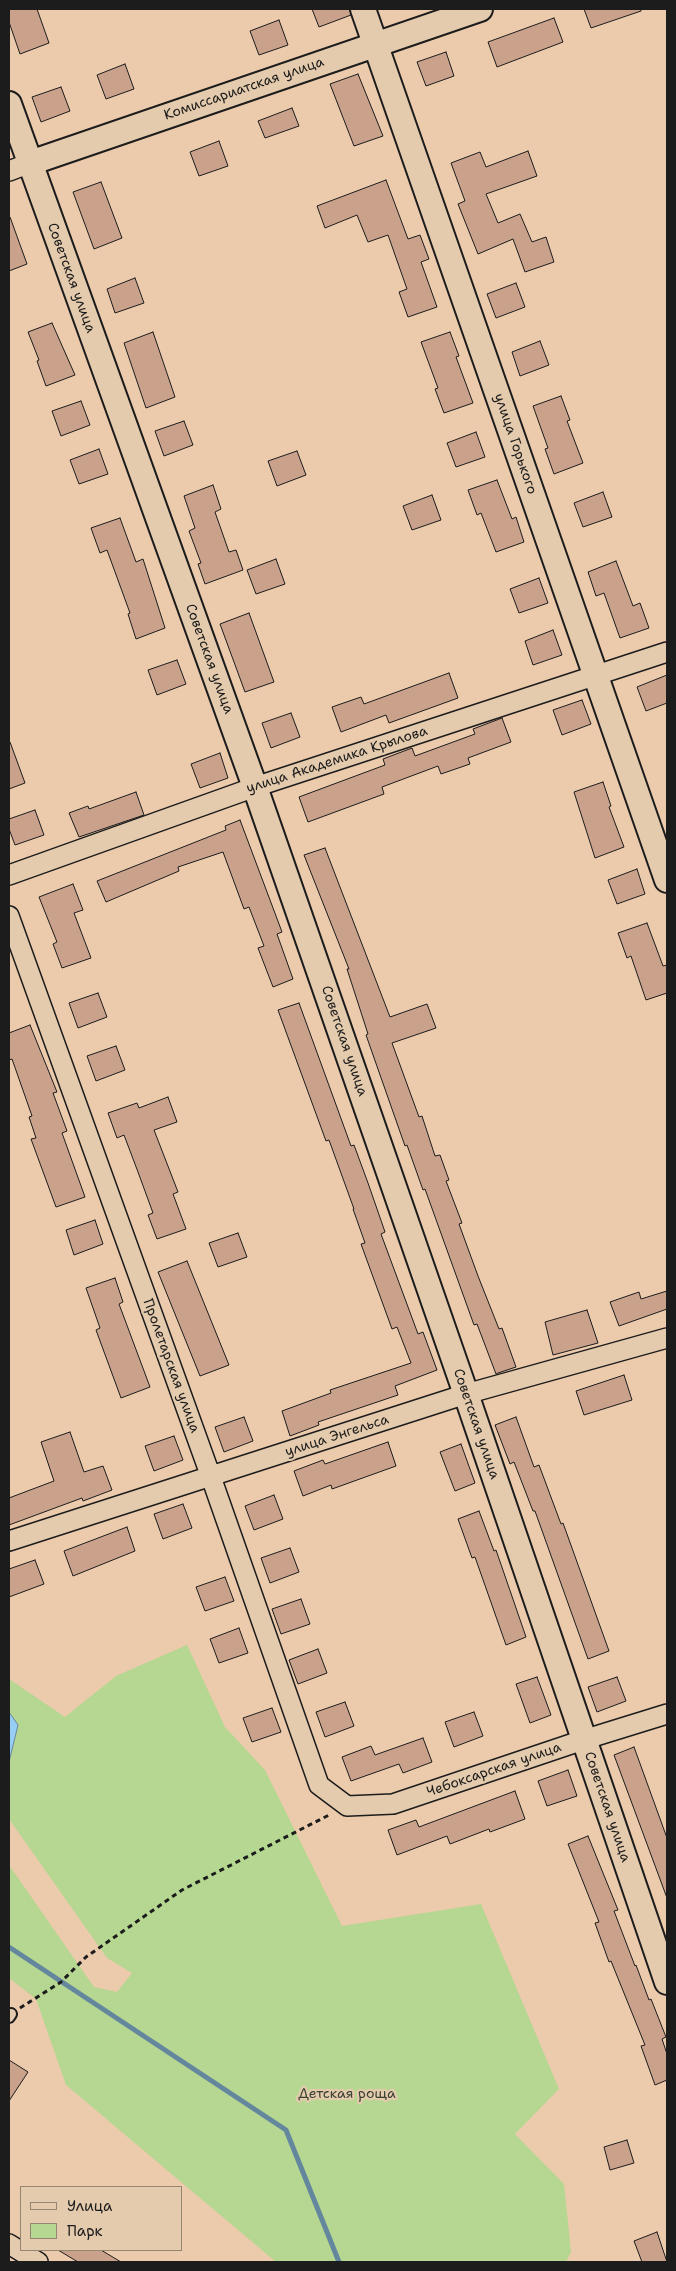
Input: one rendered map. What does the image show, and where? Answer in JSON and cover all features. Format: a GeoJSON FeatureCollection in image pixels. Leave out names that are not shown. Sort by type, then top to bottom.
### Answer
{"type":"FeatureCollection","features":[{"type":"Feature","properties":{"kind":"street","name":"улица Горького"},"geometry":{"type":"LineString","coordinates":[[363,9],[667,880]]}},
{"type":"Feature","properties":{"kind":"street","name":"Комиссариатская улица"},"geometry":{"type":"LineString","coordinates":[[19,167],[480,9]]}},
{"type":"Feature","properties":{"kind":"street","name":"Советская улица"},"geometry":{"type":"LineString","coordinates":[[9,104],[19,167],[255,787],[466,1394],[667,1982]]}},
{"type":"Feature","properties":{"kind":"street","name":"улица Академика Крылова"},"geometry":{"type":"LineString","coordinates":[[9,875],[255,787],[667,652]]}},
{"type":"Feature","properties":{"kind":"street","name":"Пролетарская улица"},"geometry":{"type":"LineString","coordinates":[[9,916],[211,1477],[319,1785],[347,1806]]}},
{"type":"Feature","properties":{"kind":"street","name":"улица Энгельса"},"geometry":{"type":"LineString","coordinates":[[9,1541],[466,1394],[667,1338]]}},
{"type":"Feature","properties":{"kind":"street","name":"Чебоксарская улица"},"geometry":{"type":"LineString","coordinates":[[347,1806],[393,1804],[583,1740],[667,1714]]}},
{"type":"Feature","properties":{"kind":"street"},"geometry":{"type":"LineString","coordinates":[[9,2244],[20,2251]]}},
{"type":"Feature","properties":{"kind":"street"},"geometry":{"type":"LineString","coordinates":[[20,2251],[38,2262]]}},
{"type":"Feature","properties":{"kind":"path"},"geometry":{"type":"LineString","coordinates":[[10,2016],[61,1982],[86,1958],[182,1890],[347,1806]]}},
{"type":"Feature","properties":{"kind":"green space","name":"Детская роща"},"geometry":{"type":"Polygon","coordinates":[[[187,1645],[225,1727],[265,1770],[342,1926],[481,1904],[559,2089],[515,2134],[564,2184],[571,2252],[566,2262],[276,2262],[66,2085],[36,1999],[9,1978],[9,1865],[94,1987],[117,1992],[132,1973],[107,1958],[9,1819],[9,1762],[18,1725],[9,1712],[9,1679],[65,1717],[116,1676],[187,1645]]]}},
{"type":"Feature","properties":{"kind":"water"},"geometry":{"type":"Polygon","coordinates":[[[9,1712],[18,1725],[9,1762],[9,1712]]]}},
{"type":"Feature","properties":{"kind":"building"},"geometry":{"type":"Polygon","coordinates":[[[9,9],[37,9],[49,43],[20,54],[9,22],[9,9]]]}},
{"type":"Feature","properties":{"kind":"building"},"geometry":{"type":"Polygon","coordinates":[[[312,9],[350,9],[351,15],[319,27],[312,9]]]}},
{"type":"Feature","properties":{"kind":"building"},"geometry":{"type":"Polygon","coordinates":[[[584,9],[641,9],[641,11],[591,28],[584,9]]]}},
{"type":"Feature","properties":{"kind":"building"},"geometry":{"type":"Polygon","coordinates":[[[554,18],[563,42],[497,67],[488,42],[554,18]]]}},
{"type":"Feature","properties":{"kind":"building"},"geometry":{"type":"Polygon","coordinates":[[[279,20],[288,45],[259,55],[250,31],[279,20]]]}},
{"type":"Feature","properties":{"kind":"building"},"geometry":{"type":"Polygon","coordinates":[[[446,52],[454,76],[426,86],[417,62],[446,52]]]}},
{"type":"Feature","properties":{"kind":"building"},"geometry":{"type":"Polygon","coordinates":[[[125,64],[134,89],[106,99],[97,75],[125,64]]]}},
{"type":"Feature","properties":{"kind":"building"},"geometry":{"type":"Polygon","coordinates":[[[358,74],[383,136],[354,146],[330,84],[358,74]]]}},
{"type":"Feature","properties":{"kind":"building"},"geometry":{"type":"Polygon","coordinates":[[[61,87],[70,111],[41,122],[32,97],[61,87]]]}},
{"type":"Feature","properties":{"kind":"building"},"geometry":{"type":"Polygon","coordinates":[[[292,108],[299,126],[265,138],[258,121],[292,108]]]}},
{"type":"Feature","properties":{"kind":"building"},"geometry":{"type":"Polygon","coordinates":[[[219,141],[228,166],[199,176],[190,152],[219,141]]]}},
{"type":"Feature","properties":{"kind":"building"},"geometry":{"type":"Polygon","coordinates":[[[528,151],[537,176],[486,194],[498,223],[520,214],[532,242],[546,237],[554,262],[525,272],[513,239],[478,254],[458,204],[465,201],[451,163],[480,152],[486,167],[528,151]]]}},
{"type":"Feature","properties":{"kind":"building"},"geometry":{"type":"Polygon","coordinates":[[[386,180],[408,239],[420,235],[429,259],[421,262],[437,307],[408,317],[399,292],[407,289],[388,235],[368,242],[357,215],[325,228],[317,206],[386,180]]]}},
{"type":"Feature","properties":{"kind":"building"},"geometry":{"type":"Polygon","coordinates":[[[101,182],[122,238],[94,249],[73,192],[101,182]]]}},
{"type":"Feature","properties":{"kind":"building"},"geometry":{"type":"Polygon","coordinates":[[[9,217],[27,264],[9,271],[9,217]]]}},
{"type":"Feature","properties":{"kind":"building"},"geometry":{"type":"Polygon","coordinates":[[[135,278],[144,303],[115,313],[107,289],[135,278]]]}},
{"type":"Feature","properties":{"kind":"building"},"geometry":{"type":"Polygon","coordinates":[[[516,283],[525,307],[496,318],[487,294],[516,283]]]}},
{"type":"Feature","properties":{"kind":"building"},"geometry":{"type":"Polygon","coordinates":[[[52,323],[75,375],[46,386],[37,361],[39,360],[28,332],[52,323]]]}},
{"type":"Feature","properties":{"kind":"building"},"geometry":{"type":"Polygon","coordinates":[[[153,332],[175,397],[146,408],[124,343],[153,332]]]}},
{"type":"Feature","properties":{"kind":"building"},"geometry":{"type":"Polygon","coordinates":[[[450,332],[459,356],[456,357],[473,403],[444,413],[435,389],[438,388],[421,342],[450,332]]]}},
{"type":"Feature","properties":{"kind":"building"},"geometry":{"type":"Polygon","coordinates":[[[540,341],[549,365],[520,376],[512,352],[540,341]]]}},
{"type":"Feature","properties":{"kind":"building"},"geometry":{"type":"Polygon","coordinates":[[[561,396],[570,420],[567,421],[583,463],[554,474],[545,449],[548,448],[533,406],[561,396]]]}},
{"type":"Feature","properties":{"kind":"building"},"geometry":{"type":"Polygon","coordinates":[[[81,401],[90,425],[61,436],[52,411],[81,401]]]}},
{"type":"Feature","properties":{"kind":"building"},"geometry":{"type":"Polygon","coordinates":[[[184,421],[193,445],[164,456],[155,431],[184,421]]]}},
{"type":"Feature","properties":{"kind":"building"},"geometry":{"type":"Polygon","coordinates":[[[476,432],[485,457],[456,467],[447,443],[476,432]]]}},
{"type":"Feature","properties":{"kind":"building"},"geometry":{"type":"Polygon","coordinates":[[[99,449],[108,474],[79,484],[70,460],[99,449]]]}},
{"type":"Feature","properties":{"kind":"building"},"geometry":{"type":"Polygon","coordinates":[[[297,451],[306,475],[277,486],[268,461],[297,451]]]}},
{"type":"Feature","properties":{"kind":"building"},"geometry":{"type":"Polygon","coordinates":[[[497,480],[512,519],[516,517],[524,542],[496,552],[481,513],[477,515],[468,490],[497,480]]]}},
{"type":"Feature","properties":{"kind":"building"},"geometry":{"type":"Polygon","coordinates":[[[213,485],[221,509],[215,512],[229,552],[236,550],[243,570],[205,584],[198,564],[201,563],[189,531],[195,528],[184,496],[213,485]]]}},
{"type":"Feature","properties":{"kind":"building"},"geometry":{"type":"Polygon","coordinates":[[[603,492],[612,517],[583,527],[574,503],[603,492]]]}},
{"type":"Feature","properties":{"kind":"building"},"geometry":{"type":"Polygon","coordinates":[[[432,495],[441,520],[412,530],[403,506],[432,495]]]}},
{"type":"Feature","properties":{"kind":"building"},"geometry":{"type":"Polygon","coordinates":[[[120,518],[136,562],[143,559],[165,628],[136,639],[128,614],[130,613],[107,550],[100,553],[91,528],[120,518]]]}},
{"type":"Feature","properties":{"kind":"building"},"geometry":{"type":"Polygon","coordinates":[[[276,559],[285,584],[256,594],[247,570],[276,559]]]}},
{"type":"Feature","properties":{"kind":"building"},"geometry":{"type":"Polygon","coordinates":[[[616,561],[633,606],[640,603],[649,628],[620,638],[604,593],[596,596],[588,572],[616,561]]]}},
{"type":"Feature","properties":{"kind":"building"},"geometry":{"type":"Polygon","coordinates":[[[539,578],[548,603],[519,613],[510,589],[539,578]]]}},
{"type":"Feature","properties":{"kind":"building"},"geometry":{"type":"Polygon","coordinates":[[[249,613],[274,682],[245,692],[220,624],[249,613]]]}},
{"type":"Feature","properties":{"kind":"building"},"geometry":{"type":"Polygon","coordinates":[[[553,630],[562,655],[533,665],[525,641],[553,630]]]}},
{"type":"Feature","properties":{"kind":"building"},"geometry":{"type":"Polygon","coordinates":[[[177,660],[186,684],[157,695],[148,670],[177,660]]]}},
{"type":"Feature","properties":{"kind":"building"},"geometry":{"type":"Polygon","coordinates":[[[449,673],[458,698],[389,723],[386,715],[341,732],[332,707],[361,697],[364,704],[449,673]]]}},
{"type":"Feature","properties":{"kind":"building"},"geometry":{"type":"Polygon","coordinates":[[[667,675],[667,703],[646,711],[637,687],[667,675]]]}},
{"type":"Feature","properties":{"kind":"building"},"geometry":{"type":"Polygon","coordinates":[[[582,700],[591,724],[562,735],[553,710],[582,700]]]}},
{"type":"Feature","properties":{"kind":"building"},"geometry":{"type":"Polygon","coordinates":[[[291,713],[300,737],[271,748],[262,723],[291,713]]]}},
{"type":"Feature","properties":{"kind":"building"},"geometry":{"type":"Polygon","coordinates":[[[502,718],[511,742],[468,758],[470,764],[441,774],[438,766],[382,787],[384,794],[308,822],[299,797],[385,765],[383,759],[412,748],[415,756],[475,734],[473,729],[502,718]]]}},
{"type":"Feature","properties":{"kind":"building"},"geometry":{"type":"Polygon","coordinates":[[[9,742],[25,783],[9,789],[9,742]]]}},
{"type":"Feature","properties":{"kind":"building"},"geometry":{"type":"Polygon","coordinates":[[[220,753],[228,778],[200,788],[191,764],[220,753]]]}},
{"type":"Feature","properties":{"kind":"building"},"geometry":{"type":"Polygon","coordinates":[[[603,782],[611,806],[609,807],[624,847],[595,858],[574,792],[603,782]]]}},
{"type":"Feature","properties":{"kind":"building"},"geometry":{"type":"Polygon","coordinates":[[[136,792],[144,815],[79,837],[69,813],[88,806],[89,809],[136,792]]]}},
{"type":"Feature","properties":{"kind":"building"},"geometry":{"type":"Polygon","coordinates":[[[35,810],[44,835],[15,845],[9,829],[9,819],[35,810]]]}},
{"type":"Feature","properties":{"kind":"building"},"geometry":{"type":"Polygon","coordinates":[[[240,820],[282,932],[277,934],[293,979],[273,987],[258,948],[264,946],[249,907],[244,909],[223,852],[178,867],[179,871],[106,902],[97,881],[226,830],[225,826],[240,820]]]}},
{"type":"Feature","properties":{"kind":"building"},"geometry":{"type":"Polygon","coordinates":[[[325,848],[390,1017],[427,1004],[436,1028],[392,1043],[419,1117],[422,1116],[435,1156],[440,1155],[449,1180],[446,1181],[462,1223],[459,1224],[499,1329],[502,1328],[516,1367],[496,1374],[477,1324],[474,1325],[425,1189],[423,1190],[407,1145],[405,1146],[366,1035],[368,1034],[347,969],[349,969],[304,855],[325,848]]]}},
{"type":"Feature","properties":{"kind":"building"},"geometry":{"type":"Polygon","coordinates":[[[637,869],[645,894],[617,904],[608,880],[637,869]]]}},
{"type":"Feature","properties":{"kind":"building"},"geometry":{"type":"Polygon","coordinates":[[[73,884],[83,910],[74,913],[91,958],[62,968],[53,944],[57,942],[39,897],[73,884]]]}},
{"type":"Feature","properties":{"kind":"building"},"geometry":{"type":"Polygon","coordinates":[[[647,923],[663,966],[667,965],[667,993],[646,1000],[631,956],[627,958],[618,933],[647,923]]]}},
{"type":"Feature","properties":{"kind":"building"},"geometry":{"type":"Polygon","coordinates":[[[98,993],[107,1017],[78,1028],[69,1003],[98,993]]]}},
{"type":"Feature","properties":{"kind":"building"},"geometry":{"type":"Polygon","coordinates":[[[299,1003],[351,1146],[354,1145],[368,1183],[385,1232],[381,1234],[418,1334],[423,1332],[437,1370],[395,1386],[398,1395],[318,1422],[319,1425],[290,1436],[282,1411],[331,1393],[330,1390],[411,1363],[397,1327],[392,1329],[361,1244],[365,1243],[354,1209],[329,1140],[326,1141],[278,1010],[299,1003]]]}},
{"type":"Feature","properties":{"kind":"building"},"geometry":{"type":"Polygon","coordinates":[[[30,1025],[57,1092],[53,1093],[67,1131],[62,1133],[85,1197],[56,1207],[31,1139],[36,1138],[29,1117],[32,1116],[12,1059],[9,1060],[9,1033],[30,1025]]]}},
{"type":"Feature","properties":{"kind":"building"},"geometry":{"type":"Polygon","coordinates":[[[116,1046],[125,1070],[96,1081],[87,1056],[116,1046]]]}},
{"type":"Feature","properties":{"kind":"building"},"geometry":{"type":"Polygon","coordinates":[[[168,1097],[177,1122],[154,1130],[178,1192],[173,1194],[186,1229],[157,1239],[148,1215],[153,1213],[124,1135],[117,1138],[108,1113],[137,1103],[139,1108],[168,1097]]]}},
{"type":"Feature","properties":{"kind":"building"},"geometry":{"type":"Polygon","coordinates":[[[95,1220],[103,1244],[74,1255],[66,1230],[95,1220]]]}},
{"type":"Feature","properties":{"kind":"building"},"geometry":{"type":"Polygon","coordinates":[[[238,1233],[247,1257],[218,1267],[209,1243],[238,1233]]]}},
{"type":"Feature","properties":{"kind":"building"},"geometry":{"type":"Polygon","coordinates":[[[187,1261],[229,1365],[200,1376],[158,1272],[187,1261]]]}},
{"type":"Feature","properties":{"kind":"building"},"geometry":{"type":"Polygon","coordinates":[[[115,1278],[123,1302],[119,1304],[150,1387],[121,1398],[96,1330],[100,1328],[86,1288],[115,1278]]]}},
{"type":"Feature","properties":{"kind":"building"},"geometry":{"type":"Polygon","coordinates":[[[667,1291],[667,1309],[619,1326],[610,1302],[639,1292],[641,1299],[667,1291]]]}},
{"type":"Feature","properties":{"kind":"building"},"geometry":{"type":"Polygon","coordinates":[[[587,1310],[598,1343],[553,1355],[545,1322],[587,1310]]]}},
{"type":"Feature","properties":{"kind":"building"},"geometry":{"type":"Polygon","coordinates":[[[624,1375],[632,1400],[584,1415],[576,1391],[624,1375]]]}},
{"type":"Feature","properties":{"kind":"building"},"geometry":{"type":"Polygon","coordinates":[[[244,1417],[253,1441],[224,1452],[215,1427],[244,1417]]]}},
{"type":"Feature","properties":{"kind":"building"},"geometry":{"type":"Polygon","coordinates":[[[516,1417],[534,1467],[539,1465],[561,1524],[563,1523],[609,1651],[588,1659],[535,1511],[533,1511],[514,1462],[510,1464],[495,1425],[516,1417]]]}},
{"type":"Feature","properties":{"kind":"building"},"geometry":{"type":"Polygon","coordinates":[[[70,1432],[84,1472],[103,1466],[112,1490],[83,1501],[82,1498],[9,1525],[9,1498],[54,1481],[41,1442],[70,1432]]]}},
{"type":"Feature","properties":{"kind":"building"},"geometry":{"type":"Polygon","coordinates":[[[174,1436],[183,1460],[154,1471],[145,1446],[174,1436]]]}},
{"type":"Feature","properties":{"kind":"building"},"geometry":{"type":"Polygon","coordinates":[[[388,1442],[396,1466],[332,1489],[331,1485],[303,1496],[294,1471],[323,1460],[325,1464],[388,1442]]]}},
{"type":"Feature","properties":{"kind":"building"},"geometry":{"type":"Polygon","coordinates":[[[461,1444],[475,1483],[455,1491],[440,1452],[461,1444]]]}},
{"type":"Feature","properties":{"kind":"building"},"geometry":{"type":"Polygon","coordinates":[[[274,1495],[283,1519],[254,1530],[245,1506],[274,1495]]]}},
{"type":"Feature","properties":{"kind":"building"},"geometry":{"type":"Polygon","coordinates":[[[183,1504],[192,1528],[163,1539],[154,1514],[183,1504]]]}},
{"type":"Feature","properties":{"kind":"building"},"geometry":{"type":"Polygon","coordinates":[[[479,1511],[494,1551],[496,1550],[526,1637],[506,1645],[475,1557],[472,1558],[458,1519],[479,1511]]]}},
{"type":"Feature","properties":{"kind":"building"},"geometry":{"type":"Polygon","coordinates":[[[127,1527],[135,1551],[73,1576],[64,1551],[127,1527]]]}},
{"type":"Feature","properties":{"kind":"building"},"geometry":{"type":"Polygon","coordinates":[[[290,1548],[299,1572],[270,1583],[261,1558],[290,1548]]]}},
{"type":"Feature","properties":{"kind":"building"},"geometry":{"type":"Polygon","coordinates":[[[35,1560],[44,1584],[9,1597],[9,1569],[35,1560]]]}},
{"type":"Feature","properties":{"kind":"building"},"geometry":{"type":"Polygon","coordinates":[[[225,1577],[234,1601],[205,1611],[196,1587],[225,1577]]]}},
{"type":"Feature","properties":{"kind":"building"},"geometry":{"type":"Polygon","coordinates":[[[301,1599],[310,1624],[281,1634],[272,1609],[301,1599]]]}},
{"type":"Feature","properties":{"kind":"building"},"geometry":{"type":"Polygon","coordinates":[[[239,1628],[248,1653],[219,1663],[210,1639],[239,1628]]]}},
{"type":"Feature","properties":{"kind":"building"},"geometry":{"type":"Polygon","coordinates":[[[318,1649],[327,1673],[298,1684],[289,1660],[318,1649]]]}},
{"type":"Feature","properties":{"kind":"building"},"geometry":{"type":"Polygon","coordinates":[[[537,1677],[551,1715],[530,1723],[516,1684],[537,1677]]]}},
{"type":"Feature","properties":{"kind":"building"},"geometry":{"type":"Polygon","coordinates":[[[617,1677],[626,1701],[597,1712],[588,1687],[617,1677]]]}},
{"type":"Feature","properties":{"kind":"building"},"geometry":{"type":"Polygon","coordinates":[[[345,1702],[354,1726],[325,1737],[316,1712],[345,1702]]]}},
{"type":"Feature","properties":{"kind":"building"},"geometry":{"type":"Polygon","coordinates":[[[272,1708],[281,1732],[252,1742],[243,1718],[272,1708]]]}},
{"type":"Feature","properties":{"kind":"building"},"geometry":{"type":"Polygon","coordinates":[[[474,1712],[483,1736],[454,1747],[445,1722],[474,1712]]]}},
{"type":"Feature","properties":{"kind":"building"},"geometry":{"type":"Polygon","coordinates":[[[423,1738],[432,1762],[403,1773],[399,1764],[351,1781],[342,1757],[371,1746],[375,1755],[423,1738]]]}},
{"type":"Feature","properties":{"kind":"building"},"geometry":{"type":"Polygon","coordinates":[[[634,1747],[667,1838],[667,1898],[614,1755],[634,1747]]]}},
{"type":"Feature","properties":{"kind":"building"},"geometry":{"type":"Polygon","coordinates":[[[568,1770],[577,1796],[547,1806],[538,1781],[568,1770]]]}},
{"type":"Feature","properties":{"kind":"building"},"geometry":{"type":"Polygon","coordinates":[[[515,1791],[525,1819],[490,1832],[489,1829],[450,1844],[447,1836],[397,1855],[388,1830],[416,1820],[419,1827],[515,1791]]]}},
{"type":"Feature","properties":{"kind":"building"},"geometry":{"type":"Polygon","coordinates":[[[588,1836],[618,1910],[614,1911],[635,1966],[666,2037],[662,2039],[667,2054],[667,2080],[655,2085],[641,2046],[645,2045],[611,1961],[609,1962],[595,1923],[599,1922],[568,1844],[588,1836]]]}},
{"type":"Feature","properties":{"kind":"building"},"geometry":{"type":"Polygon","coordinates":[[[9,2060],[28,2072],[9,2101],[9,2060]]]}},
{"type":"Feature","properties":{"kind":"building"},"geometry":{"type":"Polygon","coordinates":[[[627,2140],[634,2163],[610,2170],[604,2147],[627,2140]]]}},
{"type":"Feature","properties":{"kind":"building"},"geometry":{"type":"Polygon","coordinates":[[[657,2232],[667,2262],[642,2262],[634,2241],[657,2232]]]}},
{"type":"Feature","properties":{"kind":"building"},"geometry":{"type":"Polygon","coordinates":[[[60,2251],[103,2251],[121,2262],[78,2262],[60,2251]]]}},
{"type":"Feature","properties":{"kind":"waterway"},"geometry":{"type":"LineString","coordinates":[[9,1947],[286,2130],[339,2262]]}}]}
